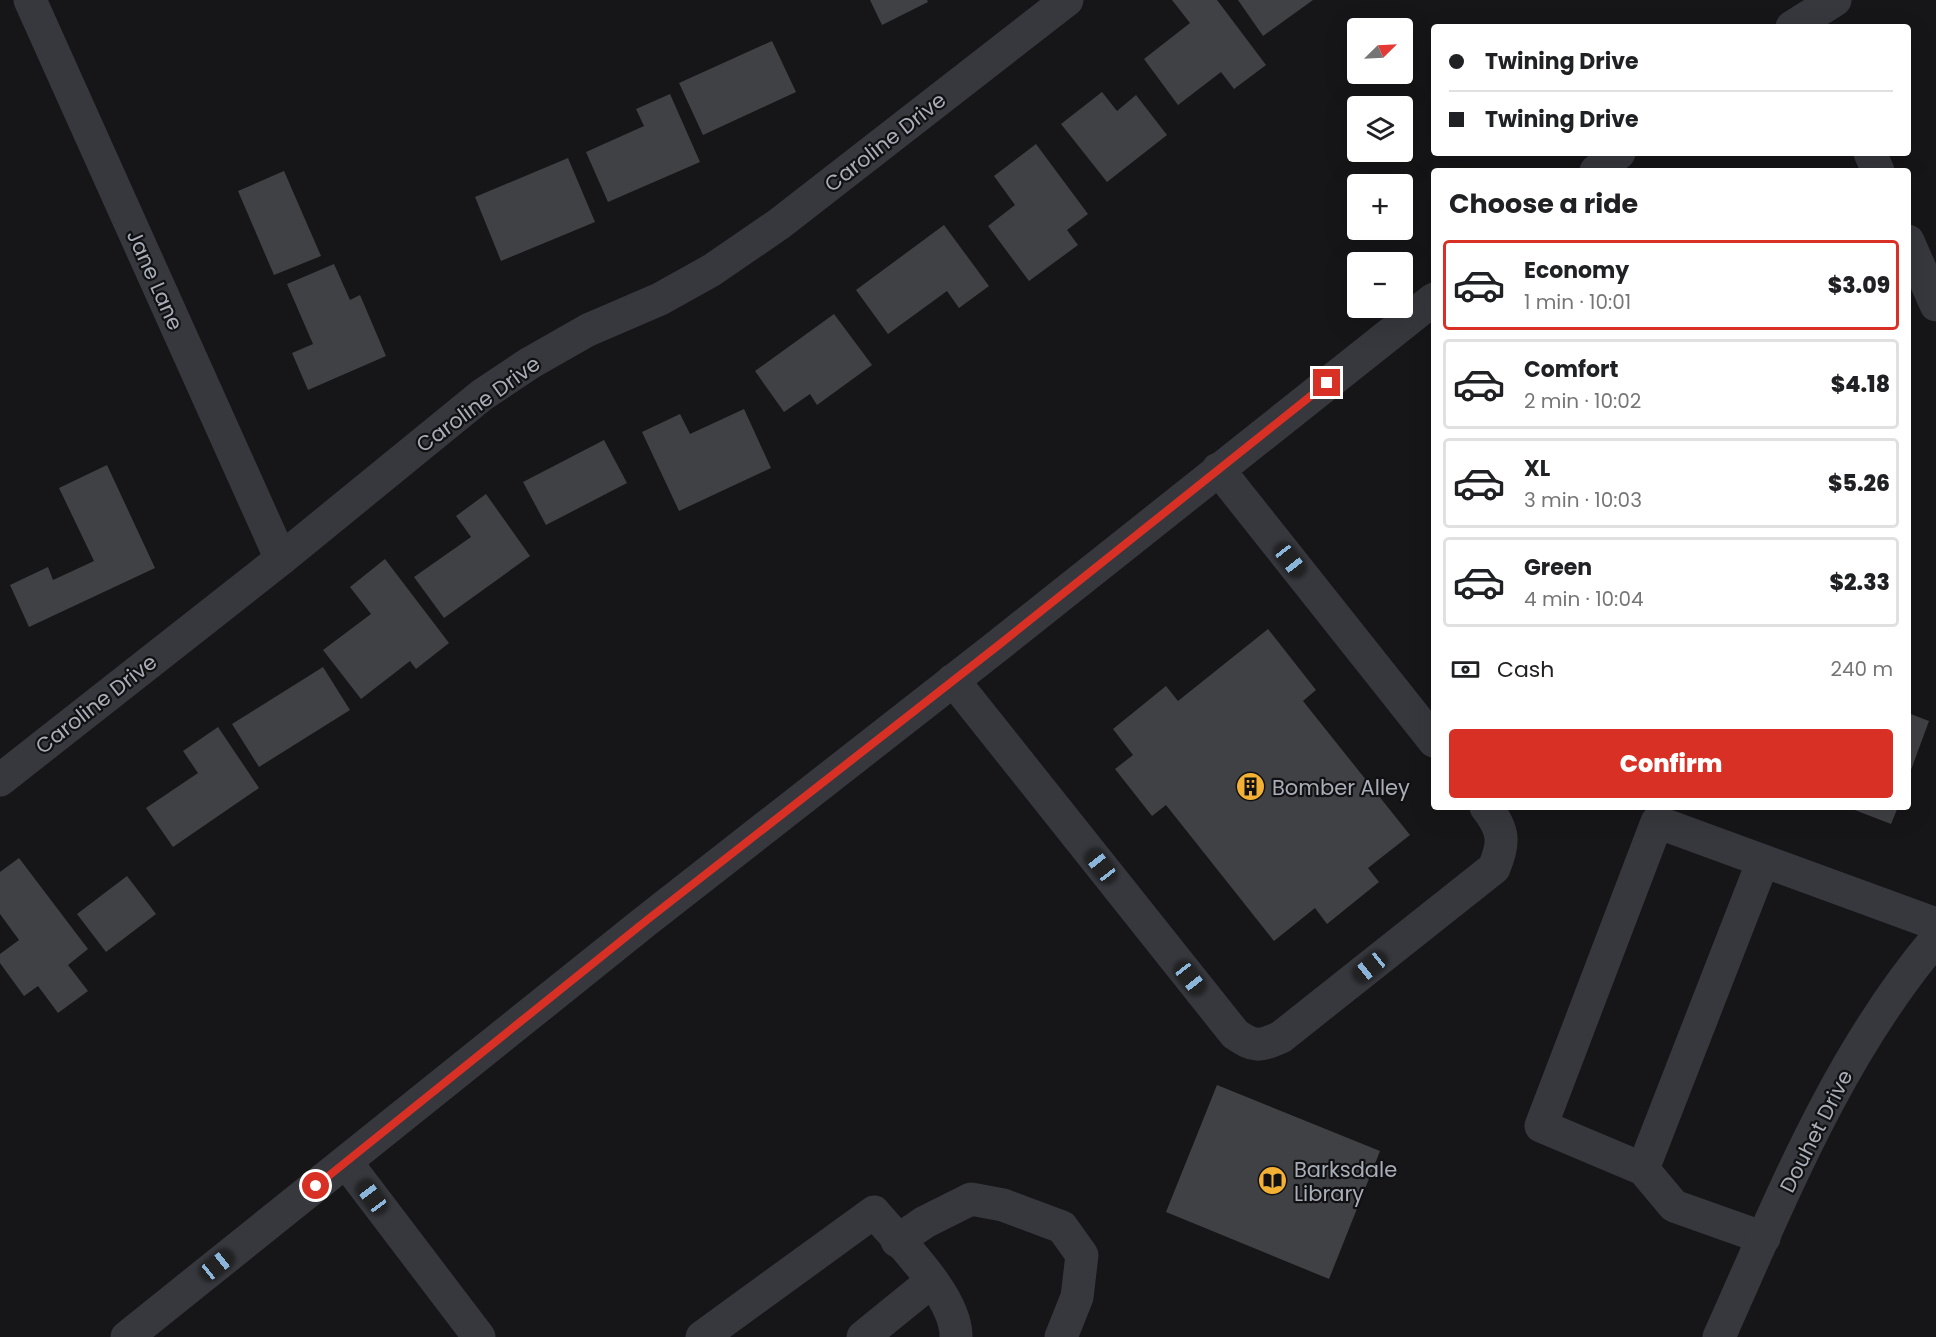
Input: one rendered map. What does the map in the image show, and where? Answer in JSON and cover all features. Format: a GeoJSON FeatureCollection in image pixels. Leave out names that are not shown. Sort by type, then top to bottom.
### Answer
{"type":"FeatureCollection","features":[{"type":"Feature","properties":{"kind":"street","name":"Jane Lane"},"geometry":{"type":"LineString","coordinates":[[30,0],[280,559]]}},
{"type":"Feature","properties":{"kind":"street","name":"Caroline Drive"},"geometry":{"type":"LineString","coordinates":[[0,780],[280,559],[482,395],[530,363],[588,330],[660,299],[712,270],[779,224],[1066,0]]}},
{"type":"Feature","properties":{"kind":"street"},"geometry":{"type":"LineString","coordinates":[[1600,168],[1615,156]]}},
{"type":"Feature","properties":{"kind":"street"},"geometry":{"type":"LineString","coordinates":[[1911,248],[1936,305]]}},
{"type":"Feature","properties":{"kind":"street"},"geometry":{"type":"LineString","coordinates":[[127,1337],[647,920],[1431,300]]}},
{"type":"Feature","properties":{"kind":"street"},"geometry":{"type":"LineString","coordinates":[[1218,469],[1431,737]]}},
{"type":"Feature","properties":{"kind":"street"},"geometry":{"type":"LineString","coordinates":[[953,680],[1235,1034],[1251,1045],[1267,1043],[1281,1037],[1494,868],[1503,849],[1501,830],[1488,810]]}},
{"type":"Feature","properties":{"kind":"street"},"geometry":{"type":"LineString","coordinates":[[1764,1238],[1674,1206],[1643,1169],[1541,1126],[1658,822],[1936,924]]}},
{"type":"Feature","properties":{"kind":"street"},"geometry":{"type":"LineString","coordinates":[[1643,1169],[1763,861]]}},
{"type":"Feature","properties":{"kind":"street","name":"Douhet Drive"},"geometry":{"type":"LineString","coordinates":[[1719,1337],[1812,1130],[1877,1016],[1936,939]]}},
{"type":"Feature","properties":{"kind":"street"},"geometry":{"type":"LineString","coordinates":[[346,1162],[479,1337]]}},
{"type":"Feature","properties":{"kind":"street"},"geometry":{"type":"LineString","coordinates":[[897,1241],[925,1222],[971,1199],[1002,1205],[1062,1227],[1082,1255],[1077,1297],[1061,1337]]}},
{"type":"Feature","properties":{"kind":"street"},"geometry":{"type":"LineString","coordinates":[[702,1337],[874,1212],[944,1297],[956,1325],[956,1337]]}},
{"type":"Feature","properties":{"kind":"street"},"geometry":{"type":"LineString","coordinates":[[863,1337],[932,1281]]}},
{"type":"Feature","properties":{"kind":"building"},"geometry":{"type":"Polygon","coordinates":[[[870,0],[927,0],[928,2],[882,25],[870,0]]]}},
{"type":"Feature","properties":{"kind":"building"},"geometry":{"type":"Polygon","coordinates":[[[1172,0],[1217,0],[1266,65],[1234,89],[1221,72],[1178,105],[1144,59],[1190,23],[1172,0]]]}},
{"type":"Feature","properties":{"kind":"building"},"geometry":{"type":"Polygon","coordinates":[[[1238,0],[1313,0],[1263,36],[1238,0]]]}},
{"type":"Feature","properties":{"kind":"building"},"geometry":{"type":"Polygon","coordinates":[[[772,41],[796,92],[703,135],[679,83],[772,41]]]}},
{"type":"Feature","properties":{"kind":"building"},"geometry":{"type":"Polygon","coordinates":[[[1102,92],[1117,111],[1136,95],[1167,135],[1107,182],[1061,124],[1102,92]]]}},
{"type":"Feature","properties":{"kind":"building"},"geometry":{"type":"Polygon","coordinates":[[[670,94],[700,162],[608,202],[586,152],[644,126],[636,109],[670,94]]]}},
{"type":"Feature","properties":{"kind":"building"},"geometry":{"type":"Polygon","coordinates":[[[1036,144],[1088,214],[1067,230],[1078,245],[1029,281],[988,226],[1015,205],[994,176],[1036,144]]]}},
{"type":"Feature","properties":{"kind":"building"},"geometry":{"type":"Polygon","coordinates":[[[568,158],[595,222],[501,261],[475,197],[568,158]]]}},
{"type":"Feature","properties":{"kind":"building"},"geometry":{"type":"Polygon","coordinates":[[[284,171],[321,256],[274,275],[238,191],[284,171]]]}},
{"type":"Feature","properties":{"kind":"building"},"geometry":{"type":"Polygon","coordinates":[[[944,225],[989,286],[959,308],[947,291],[888,334],[856,290],[944,225]]]}},
{"type":"Feature","properties":{"kind":"building"},"geometry":{"type":"Polygon","coordinates":[[[334,264],[350,300],[360,295],[386,356],[308,390],[292,353],[313,344],[287,284],[334,264]]]}},
{"type":"Feature","properties":{"kind":"building"},"geometry":{"type":"Polygon","coordinates":[[[834,314],[872,365],[817,405],[810,394],[784,412],[755,371],[834,314]]]}},
{"type":"Feature","properties":{"kind":"building"},"geometry":{"type":"Polygon","coordinates":[[[744,409],[771,468],[679,511],[642,432],[680,414],[690,434],[744,409]]]}},
{"type":"Feature","properties":{"kind":"building"},"geometry":{"type":"Polygon","coordinates":[[[604,440],[627,483],[546,525],[523,482],[604,440]]]}},
{"type":"Feature","properties":{"kind":"building"},"geometry":{"type":"Polygon","coordinates":[[[107,465],[155,568],[29,627],[10,585],[48,567],[53,580],[94,561],[59,488],[107,465]]]}},
{"type":"Feature","properties":{"kind":"building"},"geometry":{"type":"Polygon","coordinates":[[[486,494],[530,556],[444,618],[414,577],[471,537],[456,516],[486,494]]]}},
{"type":"Feature","properties":{"kind":"building"},"geometry":{"type":"Polygon","coordinates":[[[385,559],[449,643],[416,669],[410,661],[361,699],[323,650],[371,614],[350,587],[385,559]]]}},
{"type":"Feature","properties":{"kind":"building","name":"Bomber Alley"},"geometry":{"type":"Polygon","coordinates":[[[1268,629],[1316,690],[1303,701],[1410,835],[1368,868],[1379,882],[1327,924],[1315,908],[1274,941],[1166,805],[1152,816],[1115,769],[1133,755],[1113,729],[1166,686],[1178,701],[1268,629]]]}},
{"type":"Feature","properties":{"kind":"building"},"geometry":{"type":"Polygon","coordinates":[[[323,667],[350,710],[259,767],[232,724],[323,667]]]}},
{"type":"Feature","properties":{"kind":"building"},"geometry":{"type":"Polygon","coordinates":[[[1911,714],[1929,721],[1911,770],[1911,714]]]}},
{"type":"Feature","properties":{"kind":"building"},"geometry":{"type":"Polygon","coordinates":[[[218,727],[259,788],[173,847],[146,808],[198,773],[183,751],[218,727]]]}},
{"type":"Feature","properties":{"kind":"building"},"geometry":{"type":"Polygon","coordinates":[[[1855,810],[1897,810],[1891,824],[1855,810]]]}},
{"type":"Feature","properties":{"kind":"building"},"geometry":{"type":"Polygon","coordinates":[[[19,858],[88,949],[68,965],[88,991],[58,1013],[38,986],[24,996],[0,963],[0,954],[19,940],[0,914],[0,872],[19,858]]]}},
{"type":"Feature","properties":{"kind":"building"},"geometry":{"type":"Polygon","coordinates":[[[127,876],[156,914],[106,952],[77,914],[127,876]]]}},
{"type":"Feature","properties":{"kind":"building","name":"Barksdale Library"},"geometry":{"type":"Polygon","coordinates":[[[1217,1085],[1380,1151],[1329,1279],[1166,1212],[1217,1085]]]}},
{"type":"Feature","properties":{"kind":"place","name":"Bomber Alley"},"geometry":{"type":"Point","coordinates":[1251,787]}},
{"type":"Feature","properties":{"kind":"place","name":"Barksdale Library"},"geometry":{"type":"Point","coordinates":[1273,1181]}},
{"type":"Feature","properties":{"kind":"route"},"geometry":{"type":"LineString","coordinates":[[316,1186],[647,920],[1000,644],[1327,383]]}}]}
